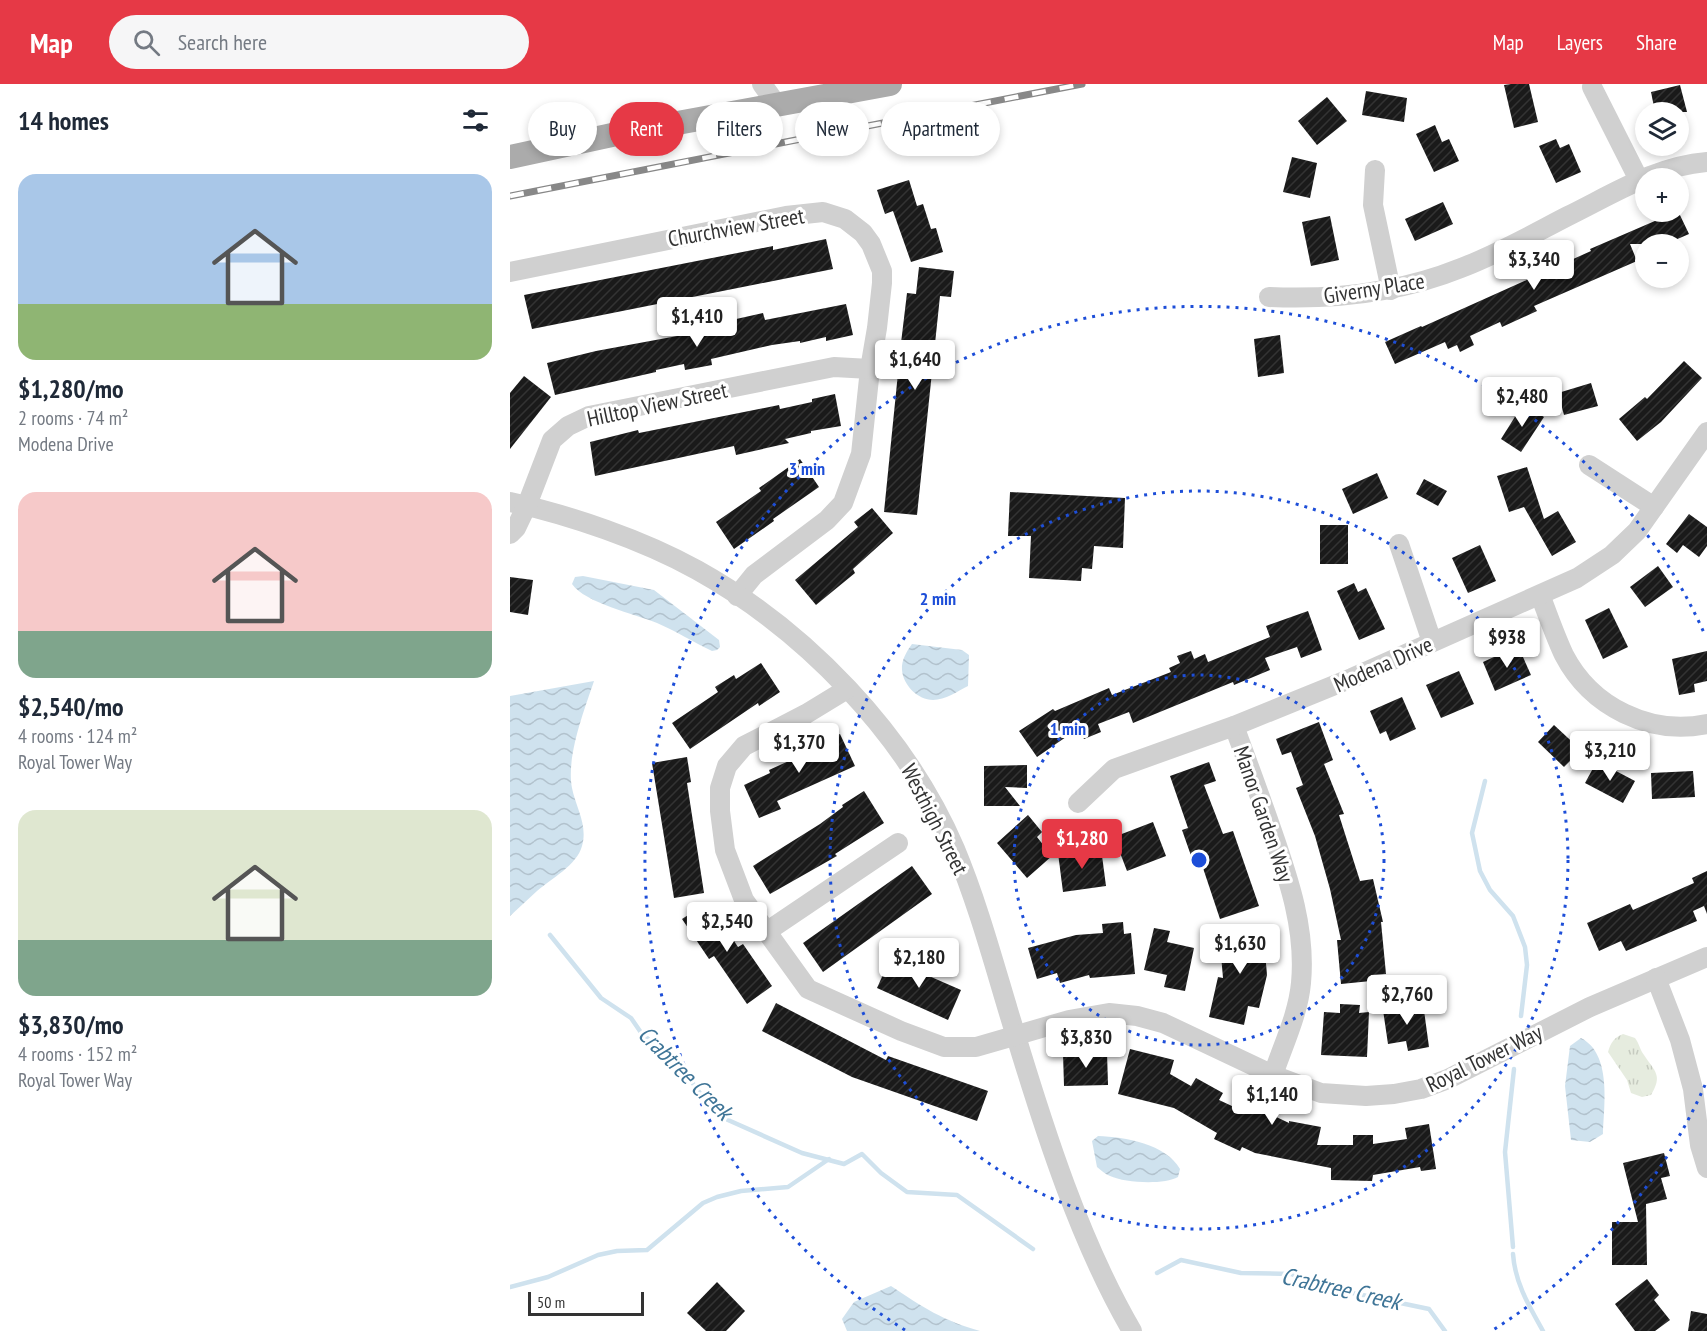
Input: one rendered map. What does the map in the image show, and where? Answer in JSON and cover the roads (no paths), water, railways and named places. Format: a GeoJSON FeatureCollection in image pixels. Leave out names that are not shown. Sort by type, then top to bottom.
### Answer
{"type":"FeatureCollection","features":[{"type":"Feature","properties":{"kind":"main road"},"geometry":{"type":"LineString","coordinates":[[510,158],[779,95],[890,84]]}},
{"type":"Feature","properties":{"kind":"street"},"geometry":{"type":"LineString","coordinates":[[762,84],[779,95]]}},
{"type":"Feature","properties":{"kind":"street"},"geometry":{"type":"LineString","coordinates":[[1592,87],[1635,172]]}},
{"type":"Feature","properties":{"kind":"street","name":"Giverny Place"},"geometry":{"type":"LineString","coordinates":[[1671,168],[1707,162]]}},
{"type":"Feature","properties":{"kind":"street"},"geometry":{"type":"LineString","coordinates":[[1375,170],[1373,204],[1391,290]]}},
{"type":"Feature","properties":{"kind":"street","name":"Giverny Place"},"geometry":{"type":"LineString","coordinates":[[1269,297],[1341,297],[1391,290],[1430,280],[1464,267],[1635,182]]}},
{"type":"Feature","properties":{"kind":"street","name":"Churchview Street"},"geometry":{"type":"LineString","coordinates":[[510,272],[718,229],[786,216],[823,212],[845,219],[863,233],[872,244],[882,271],[879,317],[870,369],[861,454],[843,503],[827,520],[754,575],[736,596]]}},
{"type":"Feature","properties":{"kind":"street","name":"Hilltop View Street"},"geometry":{"type":"LineString","coordinates":[[510,534],[516,528],[519,504],[552,440],[568,426],[589,416],[834,367],[870,369]]}},
{"type":"Feature","properties":{"kind":"street","name":"Modena Drive"},"geometry":{"type":"LineString","coordinates":[[1078,803],[1114,769],[1234,726],[1352,678],[1578,578],[1612,555],[1637,531],[1707,432]]}},
{"type":"Feature","properties":{"kind":"street"},"geometry":{"type":"LineString","coordinates":[[1589,465],[1654,507]]}},
{"type":"Feature","properties":{"kind":"street","name":"Westhigh Street"},"geometry":{"type":"LineString","coordinates":[[519,504],[640,542],[697,570],[779,624],[848,689],[904,758],[937,812],[954,848],[1084,1233],[1132,1331]]}},
{"type":"Feature","properties":{"kind":"street"},"geometry":{"type":"LineString","coordinates":[[1399,544],[1432,642]]}},
{"type":"Feature","properties":{"kind":"street"},"geometry":{"type":"LineString","coordinates":[[1540,595],[1565,656],[1587,686],[1601,700],[1620,712],[1644,722],[1674,728],[1707,724]]}},
{"type":"Feature","properties":{"kind":"street","name":"Royal Tower Way"},"geometry":{"type":"LineString","coordinates":[[848,689],[744,746],[727,766],[720,788],[720,811],[725,850],[744,900],[808,989],[901,1031],[945,1047],[976,1047],[1069,1020],[1109,1013],[1137,1016],[1163,1023],[1273,1075],[1322,1093],[1384,1095],[1421,1089],[1448,1079],[1556,1023],[1707,957]]}},
{"type":"Feature","properties":{"kind":"street","name":"Manor Garden Way"},"geometry":{"type":"LineString","coordinates":[[1234,726],[1282,862],[1295,905],[1302,943],[1301,984],[1297,1008],[1273,1075]]}},
{"type":"Feature","properties":{"kind":"street"},"geometry":{"type":"LineString","coordinates":[[766,932],[898,843]]}},
{"type":"Feature","properties":{"kind":"street"},"geometry":{"type":"LineString","coordinates":[[1656,978],[1680,1040],[1693,1089],[1700,1145],[1707,1168]]}},
{"type":"Feature","properties":{"kind":"water"},"geometry":{"type":"Polygon","coordinates":[[[583,576],[654,590],[719,640],[720,647],[712,651],[671,629],[588,597],[572,584],[575,577],[583,576]]]}},
{"type":"Feature","properties":{"kind":"water"},"geometry":{"type":"Polygon","coordinates":[[[912,644],[962,650],[969,655],[968,686],[938,700],[927,699],[912,691],[903,676],[902,666],[903,659],[912,644]]]}},
{"type":"Feature","properties":{"kind":"water"},"geometry":{"type":"Polygon","coordinates":[[[594,681],[577,734],[572,762],[572,788],[584,831],[582,846],[575,859],[563,871],[510,916],[510,696],[594,681]]]}},
{"type":"Feature","properties":{"kind":"water"},"geometry":{"type":"Polygon","coordinates":[[[1581,1038],[1598,1056],[1604,1081],[1603,1134],[1590,1142],[1571,1140],[1565,1086],[1570,1046],[1581,1038]]]}},
{"type":"Feature","properties":{"kind":"water"},"geometry":{"type":"Polygon","coordinates":[[[1098,1136],[1132,1140],[1165,1153],[1180,1169],[1178,1177],[1172,1180],[1144,1182],[1108,1175],[1097,1167],[1092,1141],[1098,1136]]]}},
{"type":"Feature","properties":{"kind":"water"},"geometry":{"type":"Polygon","coordinates":[[[891,1286],[934,1313],[980,1331],[847,1331],[842,1319],[854,1302],[891,1286]]]}},
{"type":"Feature","properties":{"kind":"waterway"},"geometry":{"type":"LineString","coordinates":[[1485,781],[1472,833],[1480,871],[1490,890],[1513,916],[1525,947],[1527,965],[1521,1016]]}},
{"type":"Feature","properties":{"kind":"waterway","name":"Crabtree Creek"},"geometry":{"type":"LineString","coordinates":[[550,935],[601,998],[631,1018],[642,1034],[679,1064],[702,1096],[728,1120],[802,1153],[844,1164],[862,1154],[881,1173],[907,1192],[957,1195],[1033,1249]]}},
{"type":"Feature","properties":{"kind":"waterway"},"geometry":{"type":"LineString","coordinates":[[1513,1247],[1505,1152],[1514,1069]]}},
{"type":"Feature","properties":{"kind":"waterway"},"geometry":{"type":"LineString","coordinates":[[510,1287],[548,1277],[598,1255],[617,1251],[647,1250],[703,1203],[741,1191],[788,1187],[829,1159]]}},
{"type":"Feature","properties":{"kind":"waterway"},"geometry":{"type":"LineString","coordinates":[[1513,1254],[1520,1285],[1543,1331]]}},
{"type":"Feature","properties":{"kind":"waterway","name":"Crabtree Creek"},"geometry":{"type":"LineString","coordinates":[[1157,1273],[1181,1260],[1241,1273],[1291,1274],[1329,1288],[1429,1309],[1445,1331]]}},
{"type":"Feature","properties":{"kind":"railway"},"geometry":{"type":"LineString","coordinates":[[510,196],[1082,84]]}}]}
